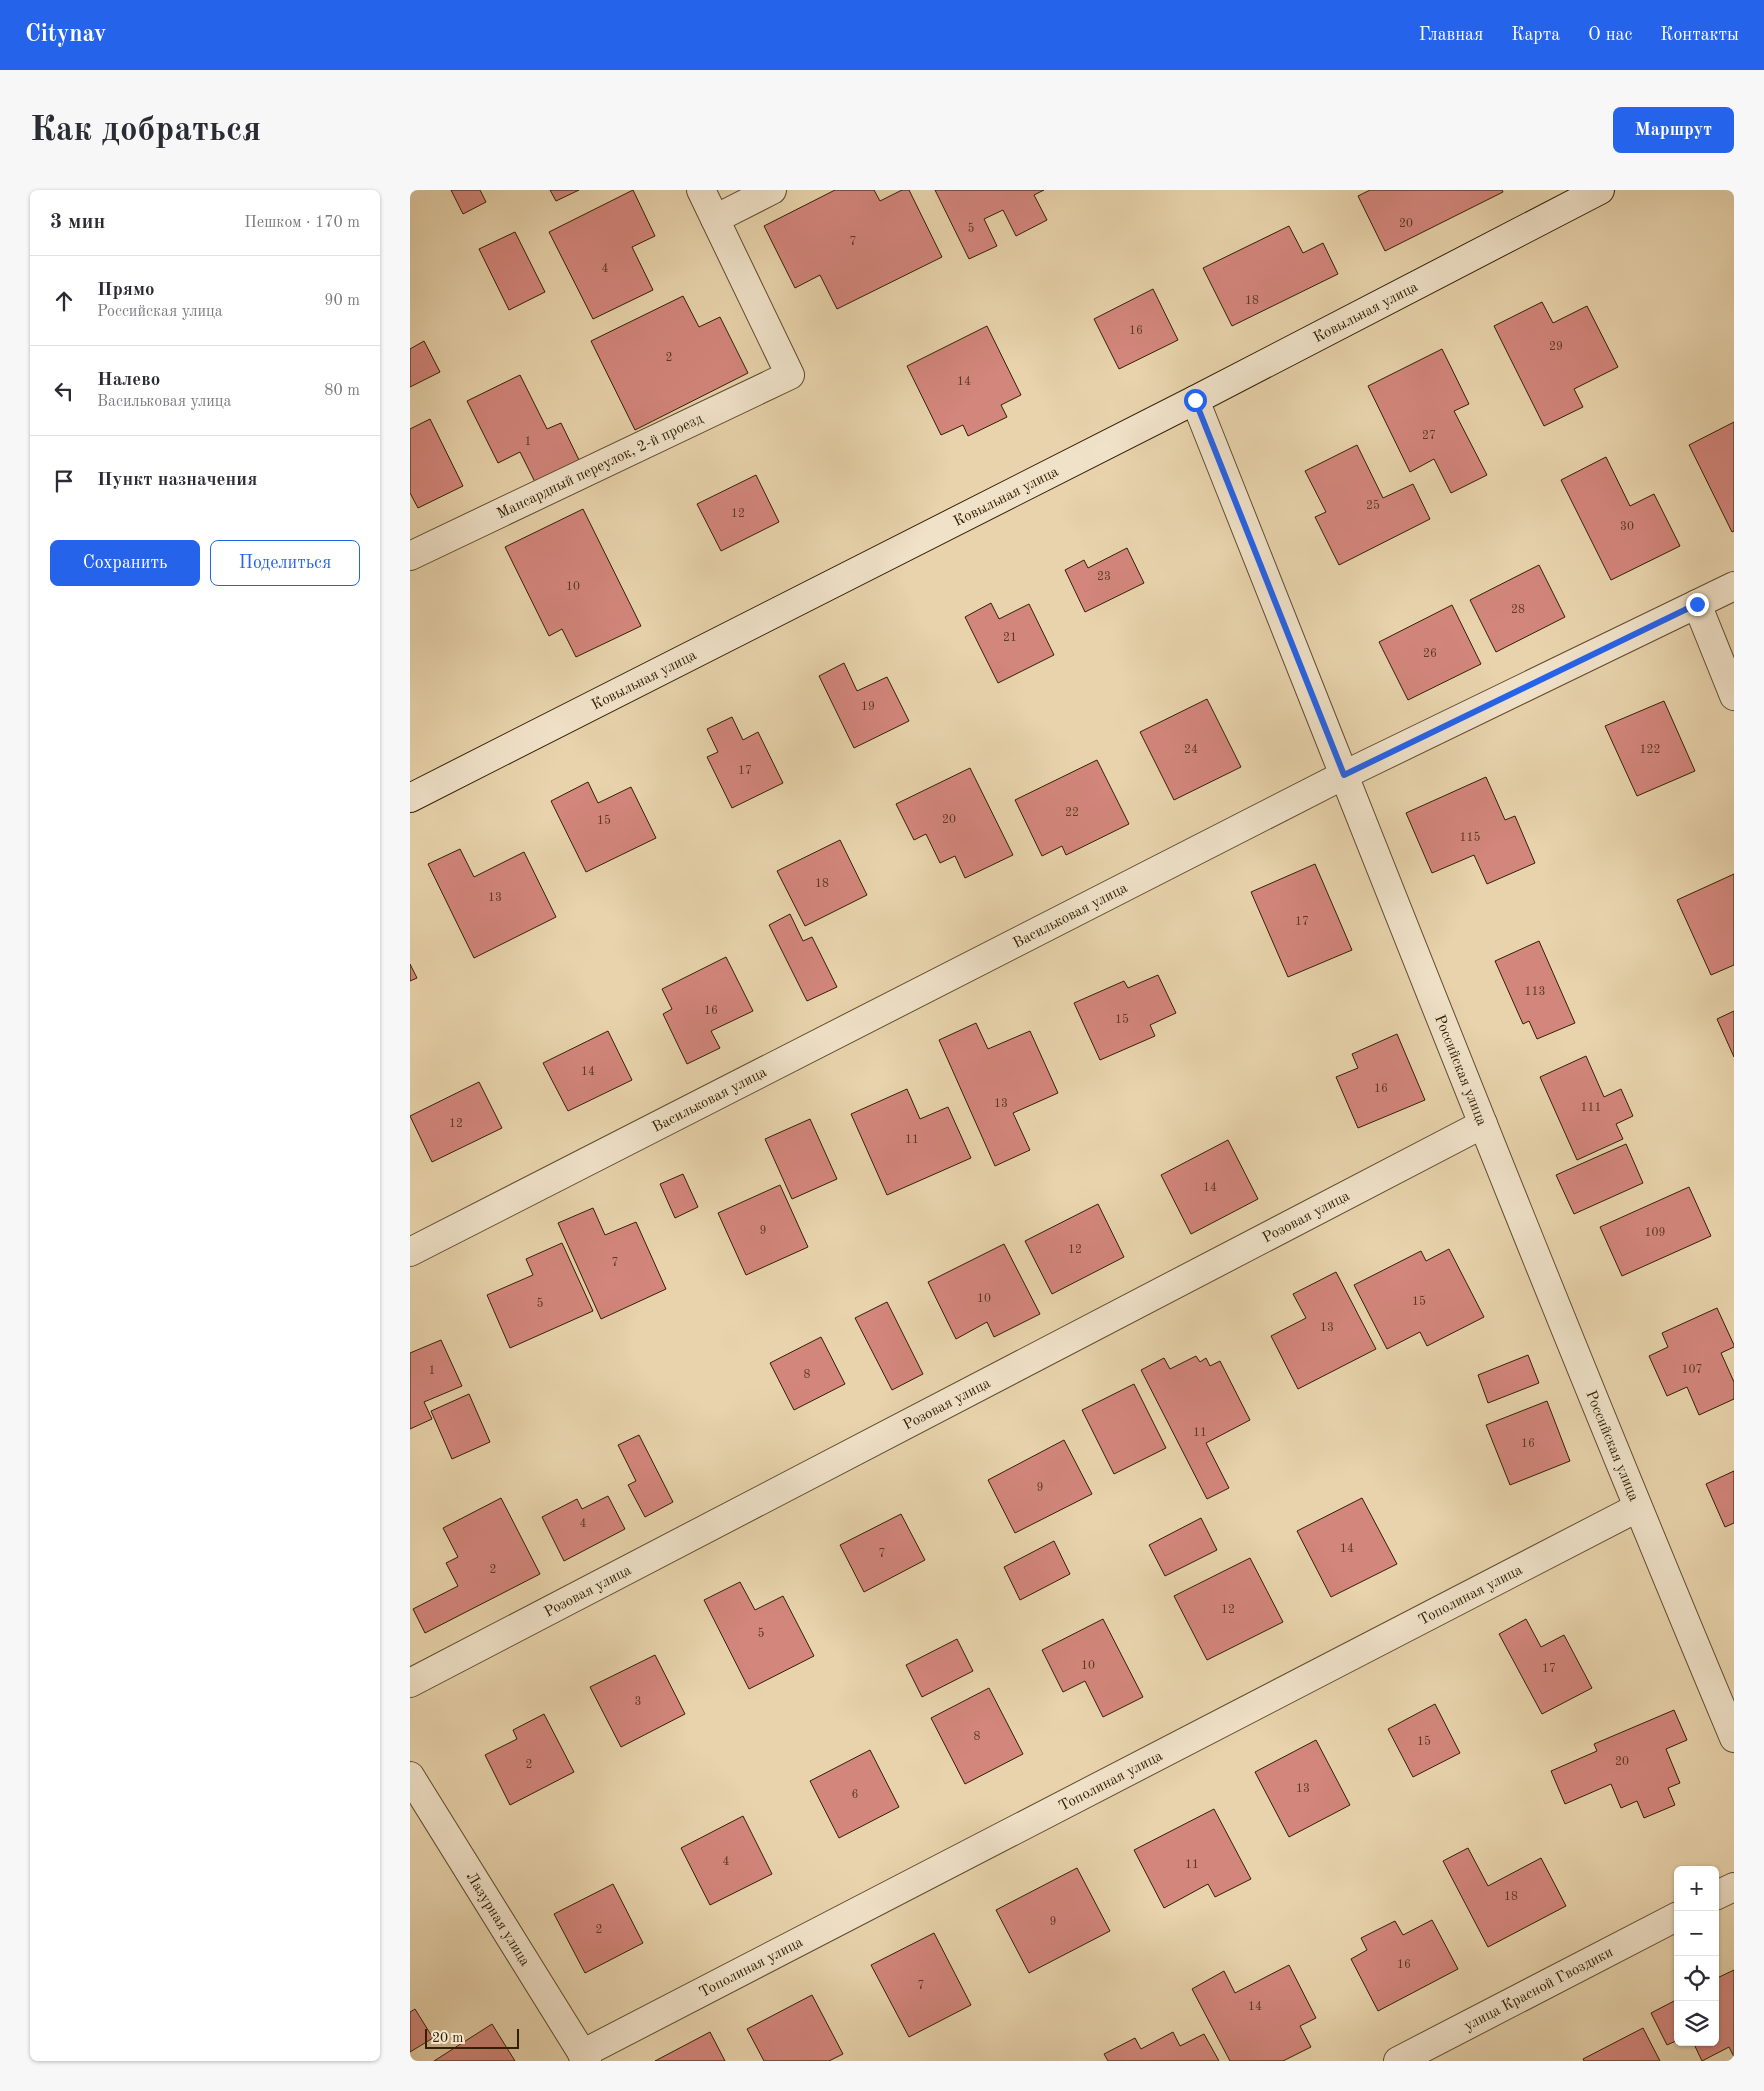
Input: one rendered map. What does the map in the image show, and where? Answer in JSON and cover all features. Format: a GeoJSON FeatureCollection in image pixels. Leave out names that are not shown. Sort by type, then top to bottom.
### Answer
{"type":"FeatureCollection","features":[{"type":"Feature","properties":{"kind":"street"},"geometry":{"type":"LineString","coordinates":[[701,190],[715,219],[772,190]]}},
{"type":"Feature","properties":{"kind":"street","name":"Ковыльная улица"},"geometry":{"type":"LineString","coordinates":[[410,798],[1195,400],[1600,190]]}},
{"type":"Feature","properties":{"kind":"street","name":"Мансардный переулок, 2-й проезд"},"geometry":{"type":"LineString","coordinates":[[410,556],[790,375],[715,219]]}},
{"type":"Feature","properties":{"kind":"street","name":"Российская улица"},"geometry":{"type":"LineString","coordinates":[[1195,400],[1483,1124],[1638,1508],[1734,1738]]}},
{"type":"Feature","properties":{"kind":"street","name":"Васильковая улица"},"geometry":{"type":"LineString","coordinates":[[410,1252],[1344,775],[1734,586]]}},
{"type":"Feature","properties":{"kind":"street"},"geometry":{"type":"LineString","coordinates":[[1697,604],[1734,696]]}},
{"type":"Feature","properties":{"kind":"street","name":"Розовая улица"},"geometry":{"type":"LineString","coordinates":[[410,1683],[1483,1124]]}},
{"type":"Feature","properties":{"kind":"street","name":"Тополиная улица"},"geometry":{"type":"LineString","coordinates":[[585,2057],[1638,1508]]}},
{"type":"Feature","properties":{"kind":"street","name":"Лазурная улица"},"geometry":{"type":"LineString","coordinates":[[410,1776],[585,2057]]}},
{"type":"Feature","properties":{"kind":"street"},"geometry":{"type":"LineString","coordinates":[[1719,1894],[1734,1886]]}},
{"type":"Feature","properties":{"kind":"street","name":"улица Красной Гвоздики"},"geometry":{"type":"LineString","coordinates":[[1398,2061],[1674,1918]]}},
{"type":"Feature","properties":{"kind":"building"},"geometry":{"type":"Polygon","coordinates":[[[451,190],[480,190],[486,202],[463,214],[451,190]]]}},
{"type":"Feature","properties":{"kind":"building"},"geometry":{"type":"Polygon","coordinates":[[[550,190],[579,190],[556,201],[550,190]]]}},
{"type":"Feature","properties":{"kind":"building"},"geometry":{"type":"Polygon","coordinates":[[[633,190],[655,236],[632,247],[653,290],[593,319],[549,232],[633,190]]]}},
{"type":"Feature","properties":{"kind":"building"},"geometry":{"type":"Polygon","coordinates":[[[835,190],[874,190],[880,201],[902,190],[909,190],[942,257],[837,309],[820,275],[795,288],[764,226],[835,190]]]}},
{"type":"Feature","properties":{"kind":"building"},"geometry":{"type":"Polygon","coordinates":[[[935,190],[1044,190],[1034,195],[1047,220],[1016,236],[1003,210],[984,219],[997,246],[969,259],[935,190]]]}},
{"type":"Feature","properties":{"kind":"building"},"geometry":{"type":"Polygon","coordinates":[[[1370,190],[1502,190],[1503,192],[1385,251],[1358,196],[1370,190]]]}},
{"type":"Feature","properties":{"kind":"building"},"geometry":{"type":"Polygon","coordinates":[[[1289,226],[1303,253],[1323,243],[1338,274],[1232,326],[1203,268],[1289,226]]]}},
{"type":"Feature","properties":{"kind":"building"},"geometry":{"type":"Polygon","coordinates":[[[515,232],[545,292],[509,310],[479,249],[515,232]]]}},
{"type":"Feature","properties":{"kind":"building"},"geometry":{"type":"Polygon","coordinates":[[[1153,289],[1178,340],[1119,369],[1094,319],[1153,289]]]}},
{"type":"Feature","properties":{"kind":"building"},"geometry":{"type":"Polygon","coordinates":[[[683,296],[699,327],[720,317],[748,373],[635,430],[591,341],[683,296]]]}},
{"type":"Feature","properties":{"kind":"building"},"geometry":{"type":"Polygon","coordinates":[[[1542,302],[1553,323],[1587,306],[1618,367],[1574,389],[1583,407],[1544,426],[1494,326],[1542,302]]]}},
{"type":"Feature","properties":{"kind":"building"},"geometry":{"type":"Polygon","coordinates":[[[987,326],[1021,395],[1001,405],[1007,417],[968,436],[963,425],[941,435],[907,366],[987,326]]]}},
{"type":"Feature","properties":{"kind":"building"},"geometry":{"type":"Polygon","coordinates":[[[424,341],[440,372],[410,387],[410,349],[424,341]]]}},
{"type":"Feature","properties":{"kind":"building"},"geometry":{"type":"Polygon","coordinates":[[[1442,349],[1469,404],[1454,411],[1487,475],[1451,493],[1434,459],[1410,472],[1368,386],[1442,349]]]}},
{"type":"Feature","properties":{"kind":"building"},"geometry":{"type":"Polygon","coordinates":[[[520,375],[547,429],[561,423],[580,462],[536,484],[520,452],[498,463],[467,401],[520,375]]]}},
{"type":"Feature","properties":{"kind":"building"},"geometry":{"type":"Polygon","coordinates":[[[430,419],[463,486],[418,508],[410,493],[410,429],[430,419]]]}},
{"type":"Feature","properties":{"kind":"building"},"geometry":{"type":"Polygon","coordinates":[[[1734,422],[1734,531],[1732,532],[1689,445],[1734,422]]]}},
{"type":"Feature","properties":{"kind":"building"},"geometry":{"type":"Polygon","coordinates":[[[1357,445],[1383,498],[1413,484],[1430,519],[1339,565],[1315,517],[1326,512],[1305,471],[1357,445]]]}},
{"type":"Feature","properties":{"kind":"building"},"geometry":{"type":"Polygon","coordinates":[[[1606,457],[1630,506],[1654,494],[1680,546],[1611,580],[1561,480],[1606,457]]]}},
{"type":"Feature","properties":{"kind":"building"},"geometry":{"type":"Polygon","coordinates":[[[756,475],[779,522],[721,551],[697,504],[756,475]]]}},
{"type":"Feature","properties":{"kind":"building"},"geometry":{"type":"Polygon","coordinates":[[[583,509],[641,626],[576,657],[562,629],[549,636],[505,547],[583,509]]]}},
{"type":"Feature","properties":{"kind":"building"},"geometry":{"type":"Polygon","coordinates":[[[1127,548],[1144,583],[1085,612],[1065,570],[1084,560],[1088,568],[1127,548]]]}},
{"type":"Feature","properties":{"kind":"building"},"geometry":{"type":"Polygon","coordinates":[[[1539,565],[1565,617],[1496,652],[1470,600],[1539,565]]]}},
{"type":"Feature","properties":{"kind":"building"},"geometry":{"type":"Polygon","coordinates":[[[991,603],[999,619],[1029,604],[1054,655],[998,683],[965,617],[991,603]]]}},
{"type":"Feature","properties":{"kind":"building"},"geometry":{"type":"Polygon","coordinates":[[[1452,605],[1481,664],[1408,700],[1379,642],[1452,605]]]}},
{"type":"Feature","properties":{"kind":"building"},"geometry":{"type":"Polygon","coordinates":[[[844,663],[857,691],[887,677],[909,721],[854,748],[819,676],[844,663]]]}},
{"type":"Feature","properties":{"kind":"building"},"geometry":{"type":"Polygon","coordinates":[[[1207,699],[1241,767],[1174,800],[1140,732],[1207,699]]]}},
{"type":"Feature","properties":{"kind":"building"},"geometry":{"type":"Polygon","coordinates":[[[1664,701],[1695,771],[1637,796],[1605,726],[1664,701]]]}},
{"type":"Feature","properties":{"kind":"building"},"geometry":{"type":"Polygon","coordinates":[[[732,717],[743,740],[758,732],[783,783],[732,808],[707,757],[718,752],[707,729],[732,717]]]}},
{"type":"Feature","properties":{"kind":"building"},"geometry":{"type":"Polygon","coordinates":[[[1097,760],[1129,824],[1066,855],[1062,846],[1042,856],[1015,800],[1097,760]]]}},
{"type":"Feature","properties":{"kind":"building"},"geometry":{"type":"Polygon","coordinates":[[[970,768],[1013,855],[965,878],[955,856],[940,863],[926,834],[914,840],[896,804],[970,768]]]}},
{"type":"Feature","properties":{"kind":"building"},"geometry":{"type":"Polygon","coordinates":[[[1486,777],[1505,820],[1515,816],[1535,863],[1487,884],[1474,855],[1432,873],[1406,813],[1486,777]]]}},
{"type":"Feature","properties":{"kind":"building"},"geometry":{"type":"Polygon","coordinates":[[[588,782],[598,803],[631,787],[656,838],[586,872],[551,801],[588,782]]]}},
{"type":"Feature","properties":{"kind":"building"},"geometry":{"type":"Polygon","coordinates":[[[840,840],[867,895],[805,926],[777,871],[840,840]]]}},
{"type":"Feature","properties":{"kind":"building"},"geometry":{"type":"Polygon","coordinates":[[[460,849],[474,877],[524,852],[556,917],[474,958],[428,864],[460,849]]]}},
{"type":"Feature","properties":{"kind":"building"},"geometry":{"type":"Polygon","coordinates":[[[1315,864],[1352,950],[1288,977],[1251,892],[1315,864]]]}},
{"type":"Feature","properties":{"kind":"building"},"geometry":{"type":"Polygon","coordinates":[[[1734,874],[1734,965],[1711,975],[1677,900],[1734,874]]]}},
{"type":"Feature","properties":{"kind":"building"},"geometry":{"type":"Polygon","coordinates":[[[790,914],[803,941],[812,937],[837,987],[807,1001],[769,925],[790,914]]]}},
{"type":"Feature","properties":{"kind":"building"},"geometry":{"type":"Polygon","coordinates":[[[1539,941],[1575,1023],[1537,1039],[1529,1021],[1523,1024],[1495,961],[1539,941]]]}},
{"type":"Feature","properties":{"kind":"building"},"geometry":{"type":"Polygon","coordinates":[[[726,957],[753,1011],[711,1031],[720,1048],[687,1064],[663,1014],[672,1009],[662,989],[726,957]]]}},
{"type":"Feature","properties":{"kind":"building"},"geometry":{"type":"Polygon","coordinates":[[[410,964],[417,978],[410,981],[410,964]]]}},
{"type":"Feature","properties":{"kind":"building"},"geometry":{"type":"Polygon","coordinates":[[[1158,975],[1176,1013],[1150,1025],[1155,1036],[1100,1060],[1074,1003],[1124,981],[1128,988],[1158,975]]]}},
{"type":"Feature","properties":{"kind":"building"},"geometry":{"type":"Polygon","coordinates":[[[1734,1011],[1734,1057],[1717,1019],[1734,1011]]]}},
{"type":"Feature","properties":{"kind":"building"},"geometry":{"type":"Polygon","coordinates":[[[976,1023],[988,1049],[1030,1031],[1058,1093],[1013,1113],[1030,1150],[995,1166],[939,1040],[976,1023]]]}},
{"type":"Feature","properties":{"kind":"building"},"geometry":{"type":"Polygon","coordinates":[[[608,1031],[632,1080],[568,1111],[543,1063],[608,1031]]]}},
{"type":"Feature","properties":{"kind":"building"},"geometry":{"type":"Polygon","coordinates":[[[1397,1034],[1425,1100],[1358,1128],[1336,1077],[1358,1068],[1352,1054],[1397,1034]]]}},
{"type":"Feature","properties":{"kind":"building"},"geometry":{"type":"Polygon","coordinates":[[[1586,1056],[1604,1097],[1621,1089],[1633,1116],[1616,1124],[1623,1139],[1577,1160],[1540,1077],[1586,1056]]]}},
{"type":"Feature","properties":{"kind":"building"},"geometry":{"type":"Polygon","coordinates":[[[479,1082],[502,1128],[432,1162],[410,1116],[479,1082]]]}},
{"type":"Feature","properties":{"kind":"building"},"geometry":{"type":"Polygon","coordinates":[[[907,1089],[920,1119],[948,1107],[971,1158],[887,1195],[851,1114],[907,1089]]]}},
{"type":"Feature","properties":{"kind":"building"},"geometry":{"type":"Polygon","coordinates":[[[810,1119],[837,1179],[792,1199],[765,1139],[810,1119]]]}},
{"type":"Feature","properties":{"kind":"building"},"geometry":{"type":"Polygon","coordinates":[[[1228,1140],[1258,1199],[1191,1234],[1161,1175],[1228,1140]]]}},
{"type":"Feature","properties":{"kind":"building"},"geometry":{"type":"Polygon","coordinates":[[[1626,1144],[1643,1183],[1574,1214],[1556,1175],[1626,1144]]]}},
{"type":"Feature","properties":{"kind":"building"},"geometry":{"type":"Polygon","coordinates":[[[683,1174],[698,1207],[675,1218],[660,1184],[683,1174]]]}},
{"type":"Feature","properties":{"kind":"building"},"geometry":{"type":"Polygon","coordinates":[[[780,1185],[808,1247],[746,1275],[718,1213],[780,1185]]]}},
{"type":"Feature","properties":{"kind":"building"},"geometry":{"type":"Polygon","coordinates":[[[1689,1187],[1711,1236],[1622,1276],[1600,1227],[1689,1187]]]}},
{"type":"Feature","properties":{"kind":"building"},"geometry":{"type":"Polygon","coordinates":[[[1098,1204],[1124,1257],[1052,1294],[1025,1241],[1098,1204]]]}},
{"type":"Feature","properties":{"kind":"building"},"geometry":{"type":"Polygon","coordinates":[[[593,1208],[605,1235],[636,1222],[666,1289],[601,1319],[558,1223],[593,1208]]]}},
{"type":"Feature","properties":{"kind":"building"},"geometry":{"type":"Polygon","coordinates":[[[562,1243],[593,1311],[510,1348],[487,1295],[533,1275],[526,1259],[562,1243]]]}},
{"type":"Feature","properties":{"kind":"building"},"geometry":{"type":"Polygon","coordinates":[[[1004,1244],[1040,1314],[994,1337],[987,1322],[956,1339],[928,1282],[1004,1244]]]}},
{"type":"Feature","properties":{"kind":"building"},"geometry":{"type":"Polygon","coordinates":[[[1449,1249],[1484,1317],[1427,1346],[1420,1332],[1387,1349],[1354,1285],[1421,1251],[1426,1261],[1449,1249]]]}},
{"type":"Feature","properties":{"kind":"building"},"geometry":{"type":"Polygon","coordinates":[[[1336,1272],[1376,1349],[1298,1389],[1271,1336],[1306,1318],[1293,1294],[1336,1272]]]}},
{"type":"Feature","properties":{"kind":"building"},"geometry":{"type":"Polygon","coordinates":[[[887,1302],[923,1374],[892,1390],[855,1318],[887,1302]]]}},
{"type":"Feature","properties":{"kind":"building"},"geometry":{"type":"Polygon","coordinates":[[[1717,1308],[1734,1345],[1734,1347],[1721,1353],[1734,1382],[1734,1399],[1699,1415],[1687,1387],[1667,1396],[1649,1356],[1668,1347],[1662,1333],[1717,1308]]]}},
{"type":"Feature","properties":{"kind":"building"},"geometry":{"type":"Polygon","coordinates":[[[821,1337],[845,1384],[794,1410],[770,1363],[821,1337]]]}},
{"type":"Feature","properties":{"kind":"building"},"geometry":{"type":"Polygon","coordinates":[[[441,1340],[462,1386],[424,1402],[432,1419],[410,1429],[410,1353],[441,1340]]]}},
{"type":"Feature","properties":{"kind":"building"},"geometry":{"type":"Polygon","coordinates":[[[1528,1355],[1539,1383],[1488,1403],[1478,1375],[1528,1355]]]}},
{"type":"Feature","properties":{"kind":"building"},"geometry":{"type":"Polygon","coordinates":[[[1196,1356],[1200,1362],[1206,1358],[1210,1366],[1220,1361],[1250,1420],[1206,1443],[1229,1488],[1207,1499],[1141,1370],[1164,1358],[1170,1369],[1196,1356]]]}},
{"type":"Feature","properties":{"kind":"building"},"geometry":{"type":"Polygon","coordinates":[[[1134,1384],[1166,1448],[1114,1474],[1082,1410],[1134,1384]]]}},
{"type":"Feature","properties":{"kind":"building"},"geometry":{"type":"Polygon","coordinates":[[[469,1394],[490,1442],[452,1459],[431,1411],[469,1394]]]}},
{"type":"Feature","properties":{"kind":"building"},"geometry":{"type":"Polygon","coordinates":[[[1547,1401],[1570,1461],[1510,1485],[1486,1425],[1547,1401]]]}},
{"type":"Feature","properties":{"kind":"building"},"geometry":{"type":"Polygon","coordinates":[[[639,1435],[673,1502],[645,1517],[628,1485],[636,1481],[618,1445],[639,1435]]]}},
{"type":"Feature","properties":{"kind":"building"},"geometry":{"type":"Polygon","coordinates":[[[1064,1440],[1092,1494],[1015,1533],[988,1480],[1064,1440]]]}},
{"type":"Feature","properties":{"kind":"building"},"geometry":{"type":"Polygon","coordinates":[[[1734,1471],[1734,1523],[1725,1527],[1706,1484],[1734,1471]]]}},
{"type":"Feature","properties":{"kind":"building"},"geometry":{"type":"Polygon","coordinates":[[[608,1496],[625,1529],[564,1561],[542,1517],[577,1499],[582,1509],[608,1496]]]}},
{"type":"Feature","properties":{"kind":"building"},"geometry":{"type":"Polygon","coordinates":[[[501,1498],[540,1574],[425,1633],[413,1609],[458,1586],[446,1563],[458,1557],[443,1528],[501,1498]]]}},
{"type":"Feature","properties":{"kind":"building"},"geometry":{"type":"Polygon","coordinates":[[[1362,1498],[1397,1564],[1331,1597],[1297,1531],[1362,1498]]]}},
{"type":"Feature","properties":{"kind":"building"},"geometry":{"type":"Polygon","coordinates":[[[901,1514],[925,1560],[864,1592],[840,1545],[901,1514]]]}},
{"type":"Feature","properties":{"kind":"building"},"geometry":{"type":"Polygon","coordinates":[[[1201,1518],[1217,1550],[1165,1576],[1149,1545],[1201,1518]]]}},
{"type":"Feature","properties":{"kind":"building"},"geometry":{"type":"Polygon","coordinates":[[[1054,1541],[1070,1574],[1020,1600],[1004,1567],[1054,1541]]]}},
{"type":"Feature","properties":{"kind":"building"},"geometry":{"type":"Polygon","coordinates":[[[1250,1558],[1283,1622],[1207,1660],[1174,1596],[1250,1558]]]}},
{"type":"Feature","properties":{"kind":"building"},"geometry":{"type":"Polygon","coordinates":[[[740,1582],[755,1610],[783,1596],[814,1656],[749,1689],[704,1600],[740,1582]]]}},
{"type":"Feature","properties":{"kind":"building"},"geometry":{"type":"Polygon","coordinates":[[[1103,1619],[1143,1697],[1103,1717],[1085,1681],[1063,1692],[1042,1650],[1103,1619]]]}},
{"type":"Feature","properties":{"kind":"building"},"geometry":{"type":"Polygon","coordinates":[[[1526,1619],[1541,1647],[1564,1635],[1592,1688],[1542,1714],[1499,1634],[1526,1619]]]}},
{"type":"Feature","properties":{"kind":"building"},"geometry":{"type":"Polygon","coordinates":[[[957,1639],[973,1671],[922,1697],[906,1665],[957,1639]]]}},
{"type":"Feature","properties":{"kind":"building"},"geometry":{"type":"Polygon","coordinates":[[[655,1655],[685,1714],[621,1747],[590,1687],[655,1655]]]}},
{"type":"Feature","properties":{"kind":"building"},"geometry":{"type":"Polygon","coordinates":[[[989,1688],[1023,1754],[965,1784],[931,1718],[989,1688]]]}},
{"type":"Feature","properties":{"kind":"building"},"geometry":{"type":"Polygon","coordinates":[[[1435,1704],[1460,1753],[1413,1777],[1388,1729],[1435,1704]]]}},
{"type":"Feature","properties":{"kind":"building"},"geometry":{"type":"Polygon","coordinates":[[[1674,1710],[1687,1740],[1666,1749],[1680,1783],[1668,1788],[1675,1805],[1644,1818],[1637,1801],[1621,1808],[1611,1784],[1565,1804],[1551,1771],[1597,1751],[1594,1744],[1674,1710]]]}},
{"type":"Feature","properties":{"kind":"building"},"geometry":{"type":"Polygon","coordinates":[[[544,1714],[574,1772],[510,1805],[485,1755],[517,1739],[513,1730],[544,1714]]]}},
{"type":"Feature","properties":{"kind":"building"},"geometry":{"type":"Polygon","coordinates":[[[1316,1740],[1350,1805],[1289,1837],[1255,1772],[1316,1740]]]}},
{"type":"Feature","properties":{"kind":"building"},"geometry":{"type":"Polygon","coordinates":[[[870,1750],[899,1807],[839,1838],[810,1781],[870,1750]]]}},
{"type":"Feature","properties":{"kind":"building"},"geometry":{"type":"Polygon","coordinates":[[[1214,1809],[1251,1879],[1215,1897],[1208,1884],[1164,1908],[1134,1850],[1214,1809]]]}},
{"type":"Feature","properties":{"kind":"building"},"geometry":{"type":"Polygon","coordinates":[[[743,1816],[772,1874],[710,1905],[681,1848],[743,1816]]]}},
{"type":"Feature","properties":{"kind":"building"},"geometry":{"type":"Polygon","coordinates":[[[1468,1848],[1488,1886],[1541,1858],[1566,1906],[1488,1947],[1443,1861],[1468,1848]]]}},
{"type":"Feature","properties":{"kind":"building"},"geometry":{"type":"Polygon","coordinates":[[[1077,1868],[1110,1931],[1029,1973],[996,1910],[1077,1868]]]}},
{"type":"Feature","properties":{"kind":"building"},"geometry":{"type":"Polygon","coordinates":[[[613,1884],[643,1943],[585,1973],[554,1914],[613,1884]]]}},
{"type":"Feature","properties":{"kind":"building"},"geometry":{"type":"Polygon","coordinates":[[[1432,1920],[1458,1969],[1378,2011],[1351,1959],[1367,1950],[1361,1938],[1395,1921],[1403,1935],[1432,1920]]]}},
{"type":"Feature","properties":{"kind":"building"},"geometry":{"type":"Polygon","coordinates":[[[934,1933],[971,2005],[909,2037],[871,1965],[934,1933]]]}},
{"type":"Feature","properties":{"kind":"building"},"geometry":{"type":"Polygon","coordinates":[[[1289,1965],[1316,2018],[1300,2026],[1311,2047],[1283,2061],[1230,2061],[1192,1989],[1224,1971],[1235,1993],[1289,1965]]]}},
{"type":"Feature","properties":{"kind":"building"},"geometry":{"type":"Polygon","coordinates":[[[1734,1970],[1734,2057],[1729,2047],[1702,2061],[1695,2046],[1719,2046],[1719,1977],[1734,1970]]]}},
{"type":"Feature","properties":{"kind":"building"},"geometry":{"type":"Polygon","coordinates":[[[812,1995],[843,2054],[829,2061],[764,2061],[747,2029],[812,1995]]]}},
{"type":"Feature","properties":{"kind":"building"},"geometry":{"type":"Polygon","coordinates":[[[1674,2001],[1674,2042],[1667,2045],[1651,2013],[1674,2001]]]}},
{"type":"Feature","properties":{"kind":"building"},"geometry":{"type":"Polygon","coordinates":[[[415,2009],[433,2038],[410,2052],[410,2012],[415,2009]]]}},
{"type":"Feature","properties":{"kind":"building"},"geometry":{"type":"Polygon","coordinates":[[[492,2024],[515,2061],[434,2061],[492,2024]]]}},
{"type":"Feature","properties":{"kind":"building"},"geometry":{"type":"Polygon","coordinates":[[[1643,2028],[1660,2061],[1584,2061],[1583,2059],[1643,2028]]]}},
{"type":"Feature","properties":{"kind":"building"},"geometry":{"type":"Polygon","coordinates":[[[710,2032],[725,2061],[655,2061],[710,2032]]]}},
{"type":"Feature","properties":{"kind":"building"},"geometry":{"type":"Polygon","coordinates":[[[1173,2032],[1180,2046],[1204,2034],[1219,2061],[1108,2061],[1104,2054],[1135,2038],[1141,2049],[1173,2032]]]}},
{"type":"Feature","properties":{"kind":"route"},"geometry":{"type":"LineString","coordinates":[[1195,400],[1344,775],[1697,604]]}}]}
